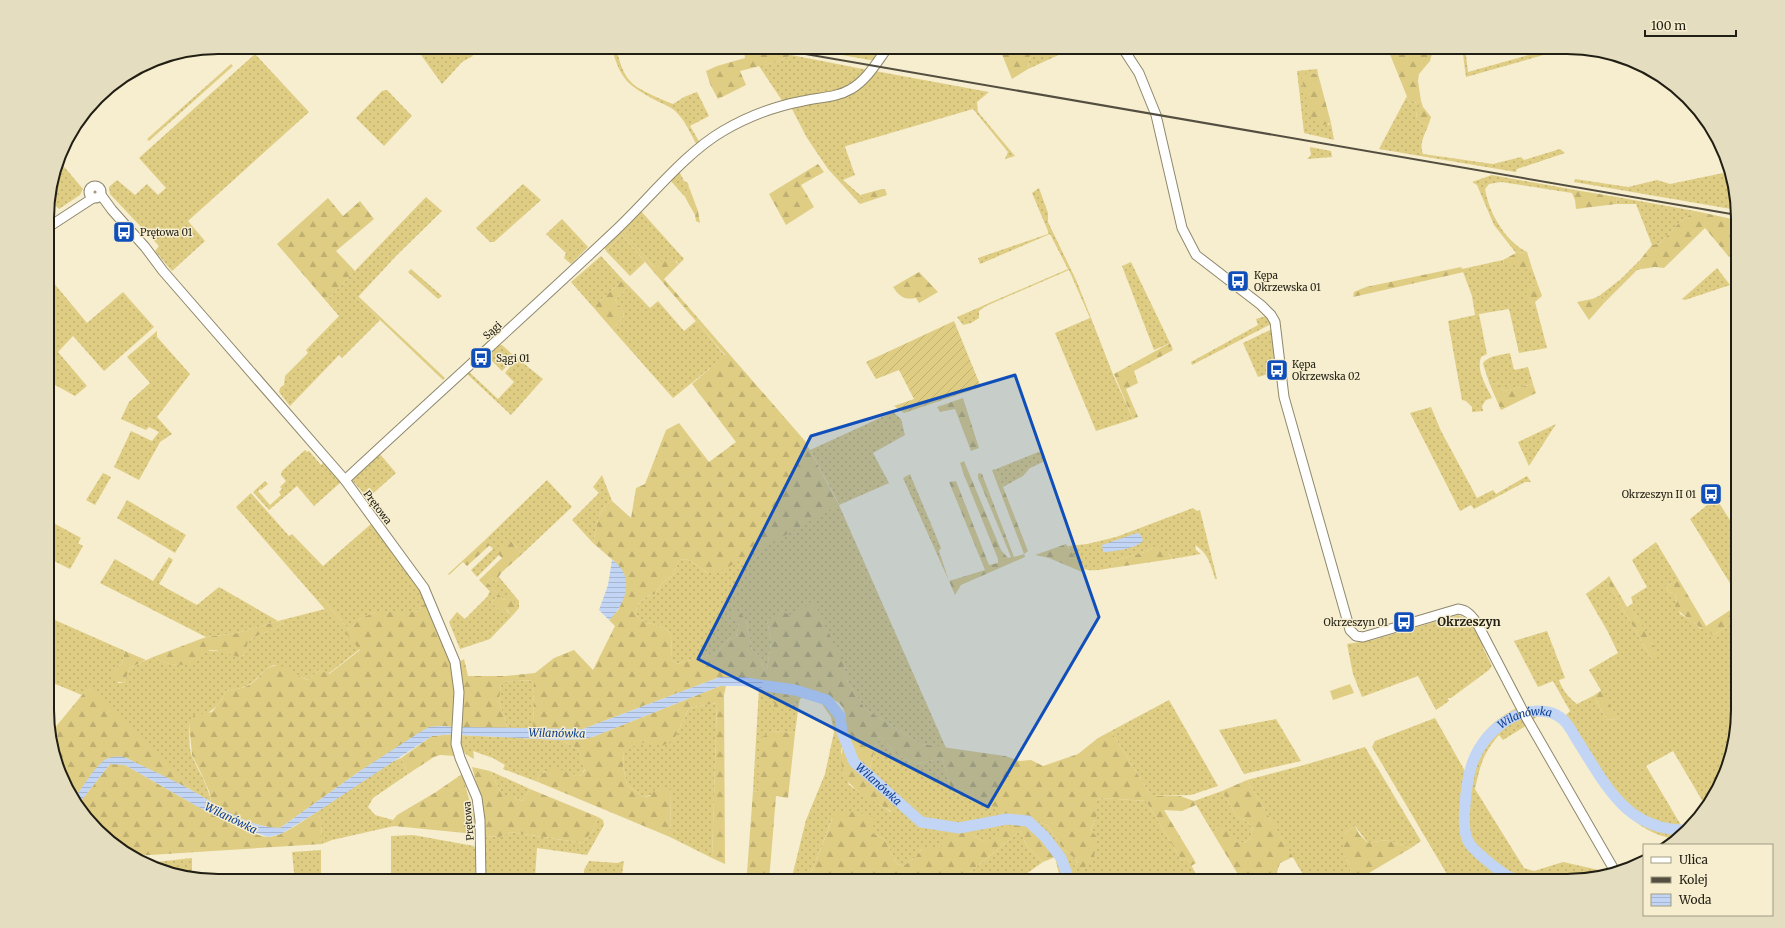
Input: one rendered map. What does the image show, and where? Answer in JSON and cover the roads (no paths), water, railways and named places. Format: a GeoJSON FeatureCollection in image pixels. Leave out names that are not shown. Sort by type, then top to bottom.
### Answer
{"type":"FeatureCollection","features":[{"type":"Feature","properties":{"kind":"street","name":"Sągi"},"geometry":{"type":"LineString","coordinates":[[345,480],[619,227],[683,163],[714,136],[734,124],[786,104],[834,96],[851,89],[866,78],[883,54]]}},
{"type":"Feature","properties":{"kind":"street"},"geometry":{"type":"LineString","coordinates":[[1126,54],[1139,74],[1156,115],[1182,228],[1196,255],[1261,305],[1271,315],[1275,322],[1284,398],[1352,632],[1358,637],[1366,636],[1458,609],[1466,611],[1477,623],[1524,713],[1613,867]]}},
{"type":"Feature","properties":{"kind":"street","name":"Prętowa"},"geometry":{"type":"LineString","coordinates":[[54,223],[67,214],[77,210],[95,196],[112,210],[345,480],[424,588],[455,662],[459,692],[456,738],[458,754],[477,798],[480,820],[481,874]]}},
{"type":"Feature","properties":{"kind":"water"},"geometry":{"type":"Polygon","coordinates":[[[1137,533],[1140,534],[1143,540],[1141,543],[1119,550],[1103,552],[1102,545],[1137,533]]]}},
{"type":"Feature","properties":{"kind":"water"},"geometry":{"type":"Polygon","coordinates":[[[612,560],[619,566],[624,574],[626,590],[620,606],[609,620],[599,610],[608,585],[612,560]]]}},
{"type":"Feature","properties":{"kind":"water"},"geometry":{"type":"Polygon","coordinates":[[[720,677],[744,677],[781,683],[779,692],[743,686],[720,686],[585,739],[561,740],[460,735],[459,727],[583,729],[720,677]]]}},
{"type":"Feature","properties":{"kind":"water"},"geometry":{"type":"Polygon","coordinates":[[[429,727],[454,727],[454,734],[432,736],[317,812],[281,834],[268,837],[235,825],[202,809],[125,765],[110,764],[82,800],[77,794],[93,772],[106,759],[115,756],[124,757],[202,796],[233,815],[255,824],[280,828],[360,771],[429,727]]]}},
{"type":"Feature","properties":{"kind":"waterway","name":"Wilanówka"},"geometry":{"type":"LineString","coordinates":[[767,686],[795,690],[827,700],[840,716],[842,732],[854,762],[921,822],[959,828],[1007,819],[1028,821],[1045,837],[1061,858],[1066,874]]}},
{"type":"Feature","properties":{"kind":"waterway","name":"Wilanówka"},"geometry":{"type":"LineString","coordinates":[[1505,874],[1474,849],[1466,837],[1464,819],[1466,794],[1473,761],[1485,740],[1503,723],[1524,713],[1536,711],[1548,712],[1558,716],[1569,727],[1608,789],[1620,802],[1633,814],[1648,823],[1666,828],[1679,829]]}},
{"type":"Feature","properties":{"kind":"railway"},"geometry":{"type":"LineString","coordinates":[[806,54],[1731,214]]}},
{"type":"Feature","properties":{"kind":"place","name":"Prętowa 01"},"geometry":{"type":"Point","coordinates":[124,232]}},
{"type":"Feature","properties":{"kind":"place","name":"Kępa Okrzewska 01"},"geometry":{"type":"Point","coordinates":[1238,281]}},
{"type":"Feature","properties":{"kind":"place","name":"Sągi 01"},"geometry":{"type":"Point","coordinates":[481,358]}},
{"type":"Feature","properties":{"kind":"place","name":"Kępa Okrzewska 02"},"geometry":{"type":"Point","coordinates":[1277,370]}},
{"type":"Feature","properties":{"kind":"place","name":"Okrzeszyn II 01"},"geometry":{"type":"Point","coordinates":[1711,494]}},
{"type":"Feature","properties":{"kind":"place","name":"Okrzeszyn 01"},"geometry":{"type":"Point","coordinates":[1404,622]}},
{"type":"Feature","properties":{"kind":"district","name":"Okrzeszyn"},"geometry":{"type":"Point","coordinates":[1469,622]}}]}
